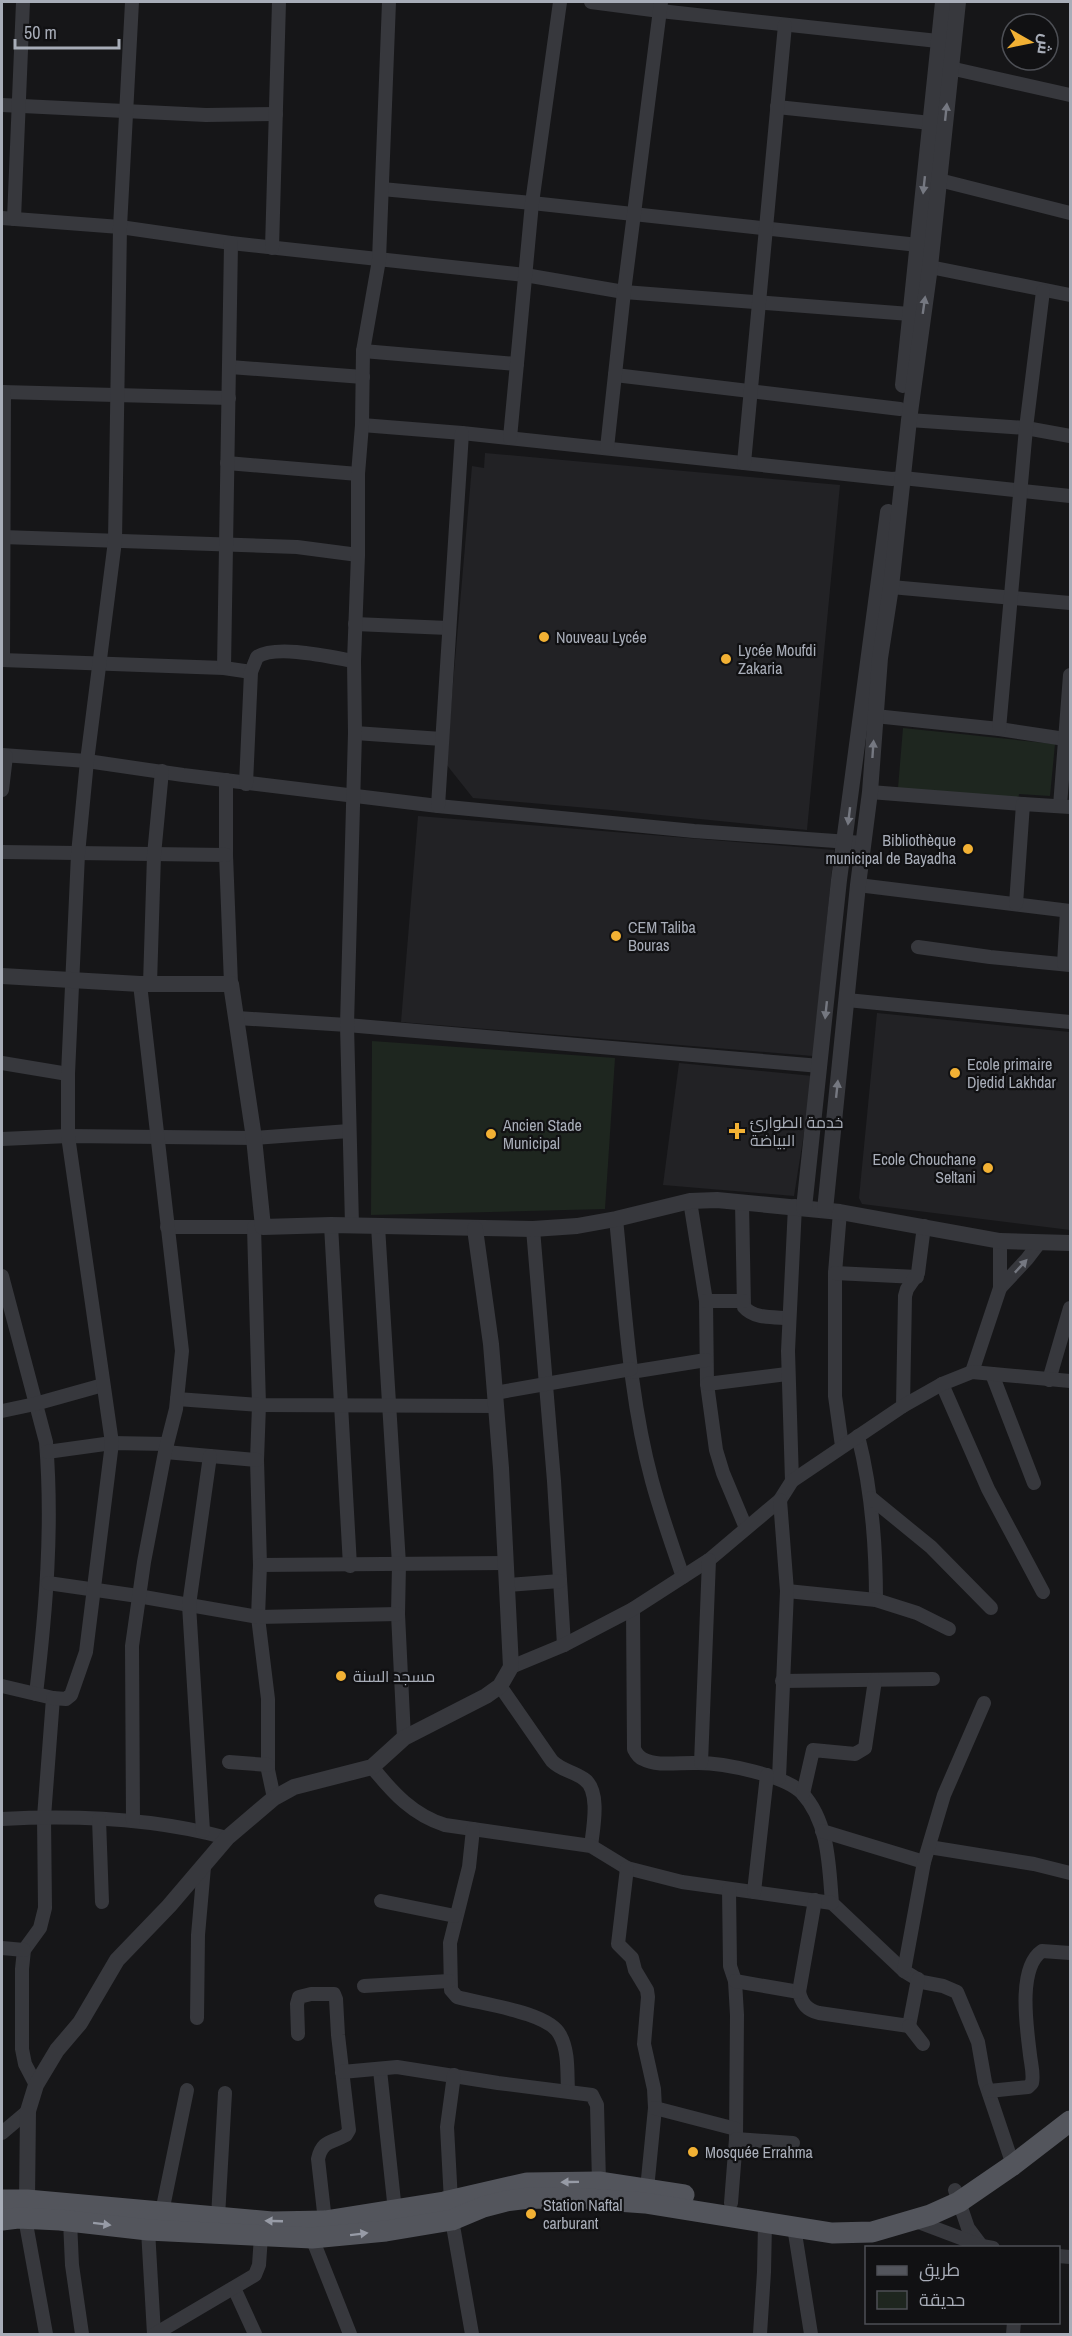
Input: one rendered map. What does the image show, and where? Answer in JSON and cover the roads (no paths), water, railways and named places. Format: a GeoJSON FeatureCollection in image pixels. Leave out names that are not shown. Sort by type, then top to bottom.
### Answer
{"type":"FeatureCollection","features":[{"type":"Feature","properties":{"kind":"main road"},"geometry":{"type":"LineString","coordinates":[[2,2200],[70,2221],[148,2230],[312,2238],[374,2232],[451,2210],[527,2183],[599,2182],[850,2224],[930,2215],[957,2196],[1013,2165],[1071,2121]]}},
{"type":"Feature","properties":{"kind":"main road"},"geometry":{"type":"LineString","coordinates":[[2,2220],[26,2209],[162,2212],[272,2222],[325,2221],[395,2211],[451,2210],[529,2198],[645,2203],[832,2234],[872,2232],[906,2218]]}},
{"type":"Feature","properties":{"kind":"street"},"geometry":{"type":"LineString","coordinates":[[23,2],[19,106],[8,218],[120,226],[272,248],[525,275],[624,292],[910,314]]}},
{"type":"Feature","properties":{"kind":"street"},"geometry":{"type":"LineString","coordinates":[[2,1686],[53,1698],[69,1698],[79,1677],[86,1652],[95,1589],[112,1443],[68,1136],[68,1074],[78,854],[87,761],[115,541],[120,226],[132,2]]}},
{"type":"Feature","properties":{"kind":"street"},"geometry":{"type":"LineString","coordinates":[[272,248],[279,2]]}},
{"type":"Feature","properties":{"kind":"street"},"geometry":{"type":"LineString","coordinates":[[352,1226],[347,1025],[355,733],[354,661],[358,474],[362,425],[363,351],[380,260],[388,2]]}},
{"type":"Feature","properties":{"kind":"street"},"geometry":{"type":"LineString","coordinates":[[510,438],[531,202],[560,2]]}},
{"type":"Feature","properties":{"kind":"street"},"geometry":{"type":"LineString","coordinates":[[591,2],[661,6],[785,25],[946,42]]}},
{"type":"Feature","properties":{"kind":"street"},"geometry":{"type":"LineString","coordinates":[[905,414],[930,267],[950,68],[943,2]]}},
{"type":"Feature","properties":{"kind":"street"},"geometry":{"type":"LineString","coordinates":[[792,1481],[787,1374],[788,1318],[799,1207],[820,1066],[845,842],[898,479],[905,414],[910,314],[931,123],[946,42],[958,2]]}},
{"type":"Feature","properties":{"kind":"street"},"geometry":{"type":"LineString","coordinates":[[607,448],[624,292],[661,6]]}},
{"type":"Feature","properties":{"kind":"street"},"geometry":{"type":"LineString","coordinates":[[744,463],[785,25]]}},
{"type":"Feature","properties":{"kind":"street"},"geometry":{"type":"LineString","coordinates":[[950,68],[1071,94]]}},
{"type":"Feature","properties":{"kind":"street"},"geometry":{"type":"LineString","coordinates":[[2,105],[206,115],[276,114]]}},
{"type":"Feature","properties":{"kind":"street"},"geometry":{"type":"LineString","coordinates":[[777,107],[931,123]]}},
{"type":"Feature","properties":{"kind":"street"},"geometry":{"type":"LineString","coordinates":[[939,180],[1071,213]]}},
{"type":"Feature","properties":{"kind":"street"},"geometry":{"type":"LineString","coordinates":[[382,189],[531,202],[918,244]]}},
{"type":"Feature","properties":{"kind":"street"},"geometry":{"type":"LineString","coordinates":[[224,668],[231,243]]}},
{"type":"Feature","properties":{"kind":"street"},"geometry":{"type":"LineString","coordinates":[[930,267],[1071,295]]}},
{"type":"Feature","properties":{"kind":"street"},"geometry":{"type":"LineString","coordinates":[[999,729],[1026,428],[1043,291]]}},
{"type":"Feature","properties":{"kind":"street"},"geometry":{"type":"LineString","coordinates":[[363,351],[517,364]]}},
{"type":"Feature","properties":{"kind":"street"},"geometry":{"type":"LineString","coordinates":[[230,367],[363,377]]}},
{"type":"Feature","properties":{"kind":"street"},"geometry":{"type":"LineString","coordinates":[[615,375],[750,390],[1071,436]]}},
{"type":"Feature","properties":{"kind":"street"},"geometry":{"type":"LineString","coordinates":[[229,398],[3,392],[2,660],[224,668],[251,672]]}},
{"type":"Feature","properties":{"kind":"street"},"geometry":{"type":"LineString","coordinates":[[362,425],[462,432],[1071,496]]}},
{"type":"Feature","properties":{"kind":"street"},"geometry":{"type":"LineString","coordinates":[[438,806],[462,432]]}},
{"type":"Feature","properties":{"kind":"street"},"geometry":{"type":"LineString","coordinates":[[228,463],[358,474]]}},
{"type":"Feature","properties":{"kind":"street"},"geometry":{"type":"LineString","coordinates":[[842,1446],[835,1396],[833,1211],[847,1000],[870,792],[880,658],[891,587],[898,479]]}},
{"type":"Feature","properties":{"kind":"street"},"geometry":{"type":"LineString","coordinates":[[3,537],[297,547],[358,555]]}},
{"type":"Feature","properties":{"kind":"street"},"geometry":{"type":"LineString","coordinates":[[891,587],[1011,600],[1071,603]]}},
{"type":"Feature","properties":{"kind":"street"},"geometry":{"type":"LineString","coordinates":[[355,624],[448,628]]}},
{"type":"Feature","properties":{"kind":"street"},"geometry":{"type":"LineString","coordinates":[[246,784],[251,672],[257,657],[268,652],[307,652],[354,661]]}},
{"type":"Feature","properties":{"kind":"street"},"geometry":{"type":"LineString","coordinates":[[870,792],[1065,807],[1065,740],[1071,675]]}},
{"type":"Feature","properties":{"kind":"street"},"geometry":{"type":"LineString","coordinates":[[875,716],[999,729],[1065,740]]}},
{"type":"Feature","properties":{"kind":"street"},"geometry":{"type":"LineString","coordinates":[[355,733],[442,739]]}},
{"type":"Feature","properties":{"kind":"street"},"geometry":{"type":"LineString","coordinates":[[2,790],[4,755],[87,761],[246,784],[438,806],[694,831],[863,843]]}},
{"type":"Feature","properties":{"kind":"street"},"geometry":{"type":"LineString","coordinates":[[133,1821],[132,1646],[138,1596],[177,1399],[182,1351],[157,1136],[145,984],[162,771]]}},
{"type":"Feature","properties":{"kind":"street"},"geometry":{"type":"LineString","coordinates":[[226,780],[226,855],[231,984],[254,1138],[258,1227],[257,1460],[260,1564],[258,1617],[268,1699],[268,1765],[274,1798]]}},
{"type":"Feature","properties":{"kind":"street"},"geometry":{"type":"LineString","coordinates":[[1016,904],[1023,804]]}},
{"type":"Feature","properties":{"kind":"street"},"geometry":{"type":"LineString","coordinates":[[2,852],[226,855]]}},
{"type":"Feature","properties":{"kind":"street"},"geometry":{"type":"LineString","coordinates":[[858,885],[1069,911],[1067,964],[918,947]]}},
{"type":"Feature","properties":{"kind":"street"},"geometry":{"type":"LineString","coordinates":[[2,976],[145,984],[231,984]]}},
{"type":"Feature","properties":{"kind":"street"},"geometry":{"type":"LineString","coordinates":[[847,1000],[1071,1022]]}},
{"type":"Feature","properties":{"kind":"street"},"geometry":{"type":"LineString","coordinates":[[237,1018],[347,1025],[820,1066]]}},
{"type":"Feature","properties":{"kind":"street"},"geometry":{"type":"LineString","coordinates":[[2,1063],[68,1074]]}},
{"type":"Feature","properties":{"kind":"street"},"geometry":{"type":"LineString","coordinates":[[2,1139],[68,1136],[254,1138],[349,1131]]}},
{"type":"Feature","properties":{"kind":"street"},"geometry":{"type":"LineString","coordinates":[[167,1227],[330,1225],[532,1229],[577,1226],[690,1201],[799,1207],[924,1226],[1000,1241],[1071,1243]]}},
{"type":"Feature","properties":{"kind":"street"},"geometry":{"type":"LineString","coordinates":[[690,1201],[706,1301],[707,1384],[718,1458],[746,1528]]}},
{"type":"Feature","properties":{"kind":"street"},"geometry":{"type":"LineString","coordinates":[[742,1203],[742,1301],[746,1310],[753,1314],[788,1318]]}},
{"type":"Feature","properties":{"kind":"street"},"geometry":{"type":"LineString","coordinates":[[616,1219],[631,1371],[652,1480],[682,1577]]}},
{"type":"Feature","properties":{"kind":"street"},"geometry":{"type":"LineString","coordinates":[[330,1225],[350,1566]]}},
{"type":"Feature","properties":{"kind":"street"},"geometry":{"type":"LineString","coordinates":[[378,1226],[399,1564],[398,1614],[404,1738]]}},
{"type":"Feature","properties":{"kind":"street"},"geometry":{"type":"LineString","coordinates":[[903,1406],[905,1296],[907,1289],[917,1277],[924,1226]]}},
{"type":"Feature","properties":{"kind":"street"},"geometry":{"type":"LineString","coordinates":[[475,1229],[491,1344],[512,1667]]}},
{"type":"Feature","properties":{"kind":"street"},"geometry":{"type":"LineString","coordinates":[[532,1229],[546,1385],[564,1645]]}},
{"type":"Feature","properties":{"kind":"street"},"geometry":{"type":"LineString","coordinates":[[972,1372],[1000,1288],[1000,1241]]}},
{"type":"Feature","properties":{"kind":"street"},"geometry":{"type":"LineString","coordinates":[[1000,1288],[1040,1242]]}},
{"type":"Feature","properties":{"kind":"street"},"geometry":{"type":"LineString","coordinates":[[835,1273],[917,1277]]}},
{"type":"Feature","properties":{"kind":"street"},"geometry":{"type":"LineString","coordinates":[[2,1276],[8,1328],[35,1404],[47,1452],[50,1535],[48,1583],[36,1694]]}},
{"type":"Feature","properties":{"kind":"street"},"geometry":{"type":"LineString","coordinates":[[706,1301],[742,1301]]}},
{"type":"Feature","properties":{"kind":"street"},"geometry":{"type":"LineString","coordinates":[[1048,1380],[1071,1308]]}},
{"type":"Feature","properties":{"kind":"street"},"geometry":{"type":"LineString","coordinates":[[177,1399],[259,1405],[340,1406],[389,1406],[495,1400],[546,1385],[706,1360]]}},
{"type":"Feature","properties":{"kind":"street"},"geometry":{"type":"LineString","coordinates":[[46,2334],[26,2209],[28,2111],[36,2085],[57,2050],[80,2023],[117,1960],[204,1867],[227,1838],[274,1798],[294,1787],[372,1767],[404,1738],[486,1696],[500,1686],[512,1667],[564,1645],[633,1609],[709,1560],[780,1500],[792,1481],[903,1406],[942,1384],[972,1372],[1071,1381]]}},
{"type":"Feature","properties":{"kind":"street"},"geometry":{"type":"LineString","coordinates":[[707,1384],[787,1374]]}},
{"type":"Feature","properties":{"kind":"street"},"geometry":{"type":"LineString","coordinates":[[992,1374],[1034,1483]]}},
{"type":"Feature","properties":{"kind":"street"},"geometry":{"type":"LineString","coordinates":[[942,1384],[988,1489],[1043,1592]]}},
{"type":"Feature","properties":{"kind":"street"},"geometry":{"type":"LineString","coordinates":[[2,1411],[103,1385]]}},
{"type":"Feature","properties":{"kind":"street"},"geometry":{"type":"LineString","coordinates":[[858,1436],[871,1498],[876,1600]]}},
{"type":"Feature","properties":{"kind":"street"},"geometry":{"type":"LineString","coordinates":[[47,1452],[112,1443],[257,1460]]}},
{"type":"Feature","properties":{"kind":"street"},"geometry":{"type":"LineString","coordinates":[[203,1831],[189,1605],[210,1456]]}},
{"type":"Feature","properties":{"kind":"street"},"geometry":{"type":"LineString","coordinates":[[871,1498],[931,1547],[991,1608]]}},
{"type":"Feature","properties":{"kind":"street"},"geometry":{"type":"LineString","coordinates":[[754,1892],[773,1777],[782,1681],[786,1591],[780,1500]]}},
{"type":"Feature","properties":{"kind":"street"},"geometry":{"type":"LineString","coordinates":[[701,1763],[709,1560]]}},
{"type":"Feature","properties":{"kind":"street"},"geometry":{"type":"LineString","coordinates":[[260,1564],[350,1566],[506,1563]]}},
{"type":"Feature","properties":{"kind":"street"},"geometry":{"type":"LineString","coordinates":[[507,1585],[560,1581]]}},
{"type":"Feature","properties":{"kind":"street"},"geometry":{"type":"LineString","coordinates":[[48,1583],[258,1617],[398,1614]]}},
{"type":"Feature","properties":{"kind":"street"},"geometry":{"type":"LineString","coordinates":[[786,1591],[876,1600],[917,1613],[949,1629]]}},
{"type":"Feature","properties":{"kind":"street"},"geometry":{"type":"LineString","coordinates":[[633,1609],[634,1749],[637,1755],[648,1761],[701,1763],[773,1777],[803,1794],[822,1830],[827,1848],[832,1903]]}},
{"type":"Feature","properties":{"kind":"street"},"geometry":{"type":"LineString","coordinates":[[782,1681],[933,1679]]}},
{"type":"Feature","properties":{"kind":"street"},"geometry":{"type":"LineString","coordinates":[[803,1794],[813,1750],[855,1754],[866,1748],[875,1680]]}},
{"type":"Feature","properties":{"kind":"street"},"geometry":{"type":"LineString","coordinates":[[500,1686],[552,1761],[561,1769],[583,1778],[590,1784],[594,1809],[591,1846]]}},
{"type":"Feature","properties":{"kind":"street"},"geometry":{"type":"LineString","coordinates":[[36,2085],[25,2064],[22,2049],[22,1969],[24,1950],[40,1928],[45,1908],[44,1817],[53,1698]]}},
{"type":"Feature","properties":{"kind":"street"},"geometry":{"type":"LineString","coordinates":[[904,1971],[924,1862],[944,1795],[984,1703]]}},
{"type":"Feature","properties":{"kind":"street"},"geometry":{"type":"LineString","coordinates":[[229,1762],[268,1765]]}},
{"type":"Feature","properties":{"kind":"street"},"geometry":{"type":"LineString","coordinates":[[372,1767],[398,1797],[421,1815],[445,1825],[591,1846],[627,1868],[682,1882],[832,1903],[904,1971],[918,1979],[957,1992],[978,2042],[985,2082],[1013,2165]]}},
{"type":"Feature","properties":{"kind":"street"},"geometry":{"type":"LineString","coordinates":[[2,1819],[44,1817],[133,1821],[203,1831],[227,1838]]}},
{"type":"Feature","properties":{"kind":"street"},"geometry":{"type":"LineString","coordinates":[[99,1819],[102,1902]]}},
{"type":"Feature","properties":{"kind":"street"},"geometry":{"type":"LineString","coordinates":[[473,1829],[469,1867],[450,1943],[449,1981],[451,1990],[457,1996],[513,2010],[548,2022],[557,2030],[564,2046],[568,2091]]}},
{"type":"Feature","properties":{"kind":"street"},"geometry":{"type":"LineString","coordinates":[[822,1830],[924,1862]]}},
{"type":"Feature","properties":{"kind":"street"},"geometry":{"type":"LineString","coordinates":[[929,1847],[1034,1864],[1071,1873]]}},
{"type":"Feature","properties":{"kind":"street"},"geometry":{"type":"LineString","coordinates":[[197,2018],[198,1935],[204,1867]]}},
{"type":"Feature","properties":{"kind":"street"},"geometry":{"type":"LineString","coordinates":[[627,1868],[618,1944],[632,1958],[635,1970],[646,1990],[648,2007],[644,2044],[654,2089],[655,2108],[647,2189]]}},
{"type":"Feature","properties":{"kind":"street"},"geometry":{"type":"LineString","coordinates":[[729,1889],[730,1966],[735,1981],[736,2134],[731,2203]]}},
{"type":"Feature","properties":{"kind":"street"},"geometry":{"type":"LineString","coordinates":[[815,1900],[799,1992],[801,2000],[808,2009],[819,2013],[909,2026],[923,2044]]}},
{"type":"Feature","properties":{"kind":"street"},"geometry":{"type":"LineString","coordinates":[[381,1902],[455,1916]]}},
{"type":"Feature","properties":{"kind":"street"},"geometry":{"type":"LineString","coordinates":[[2,1948],[24,1950]]}},
{"type":"Feature","properties":{"kind":"street"},"geometry":{"type":"LineString","coordinates":[[989,2091],[1028,2087],[1032,2083],[1026,2021],[1026,1989],[1034,1958],[1042,1951],[1071,1953]]}},
{"type":"Feature","properties":{"kind":"street"},"geometry":{"type":"LineString","coordinates":[[909,2026],[918,1979]]}},
{"type":"Feature","properties":{"kind":"street"},"geometry":{"type":"LineString","coordinates":[[364,1986],[449,1981]]}},
{"type":"Feature","properties":{"kind":"street"},"geometry":{"type":"LineString","coordinates":[[735,1981],[799,1992]]}},
{"type":"Feature","properties":{"kind":"street"},"geometry":{"type":"LineString","coordinates":[[298,2034],[297,2004],[299,1997],[330,1992],[334,1994],[348,2133],[322,2147],[318,2159],[325,2221]]}},
{"type":"Feature","properties":{"kind":"street"},"geometry":{"type":"LineString","coordinates":[[342,2072],[397,2067],[498,2084],[592,2095],[597,2105],[599,2182]]}},
{"type":"Feature","properties":{"kind":"street"},"geometry":{"type":"LineString","coordinates":[[380,2070],[395,2211]]}},
{"type":"Feature","properties":{"kind":"street"},"geometry":{"type":"LineString","coordinates":[[454,2075],[447,2127],[451,2210],[472,2334]]}},
{"type":"Feature","properties":{"kind":"street"},"geometry":{"type":"LineString","coordinates":[[162,2212],[187,2091]]}},
{"type":"Feature","properties":{"kind":"street"},"geometry":{"type":"LineString","coordinates":[[218,2217],[225,2093]]}},
{"type":"Feature","properties":{"kind":"street"},"geometry":{"type":"LineString","coordinates":[[655,2108],[736,2134],[793,2143]]}},
{"type":"Feature","properties":{"kind":"street"},"geometry":{"type":"LineString","coordinates":[[2,2133],[28,2111]]}},
{"type":"Feature","properties":{"kind":"street"},"geometry":{"type":"LineString","coordinates":[[957,2196],[968,2228],[987,2246]]}},
{"type":"Feature","properties":{"kind":"street"},"geometry":{"type":"LineString","coordinates":[[906,2218],[985,2246]]}},
{"type":"Feature","properties":{"kind":"street"},"geometry":{"type":"LineString","coordinates":[[70,2221],[72,2265],[82,2334]]}},
{"type":"Feature","properties":{"kind":"street"},"geometry":{"type":"LineString","coordinates":[[760,2334],[765,2223]]}},
{"type":"Feature","properties":{"kind":"street"},"geometry":{"type":"LineString","coordinates":[[794,2227],[811,2334]]}},
{"type":"Feature","properties":{"kind":"street"},"geometry":{"type":"LineString","coordinates":[[148,2230],[154,2334],[255,2275],[258,2270],[261,2236]]}},
{"type":"Feature","properties":{"kind":"street"},"geometry":{"type":"LineString","coordinates":[[312,2238],[350,2334]]}},
{"type":"Feature","properties":{"kind":"street"},"geometry":{"type":"LineString","coordinates":[[234,2288],[255,2334]]}},
{"type":"Feature","properties":{"kind":"place","name":"Nouveau Lycée"},"geometry":{"type":"Point","coordinates":[544,637]}},
{"type":"Feature","properties":{"kind":"place","name":"Lycée Moufdi Zakaria"},"geometry":{"type":"Point","coordinates":[726,659]}},
{"type":"Feature","properties":{"kind":"place","name":"Bibliothèque municipal de Bayadha"},"geometry":{"type":"Point","coordinates":[968,849]}},
{"type":"Feature","properties":{"kind":"place","name":"CEM Taliba Bouras"},"geometry":{"type":"Point","coordinates":[616,936]}},
{"type":"Feature","properties":{"kind":"place","name":"Ecole primaire Djedid Lakhdar"},"geometry":{"type":"Point","coordinates":[955,1073]}},
{"type":"Feature","properties":{"kind":"place","name":"خدمة الطوارئ البياضة"},"geometry":{"type":"Point","coordinates":[737,1131]}},
{"type":"Feature","properties":{"kind":"place","name":"Ancien Stade Municipal"},"geometry":{"type":"Point","coordinates":[491,1134]}},
{"type":"Feature","properties":{"kind":"place","name":"Ecole Chouchane Seltani"},"geometry":{"type":"Point","coordinates":[988,1168]}},
{"type":"Feature","properties":{"kind":"place","name":"مسجد السنة"},"geometry":{"type":"Point","coordinates":[341,1676]}},
{"type":"Feature","properties":{"kind":"place","name":"Mosquée Errahma"},"geometry":{"type":"Point","coordinates":[693,2152]}},
{"type":"Feature","properties":{"kind":"place","name":"Station Naftal carburant"},"geometry":{"type":"Point","coordinates":[531,2214]}}]}
